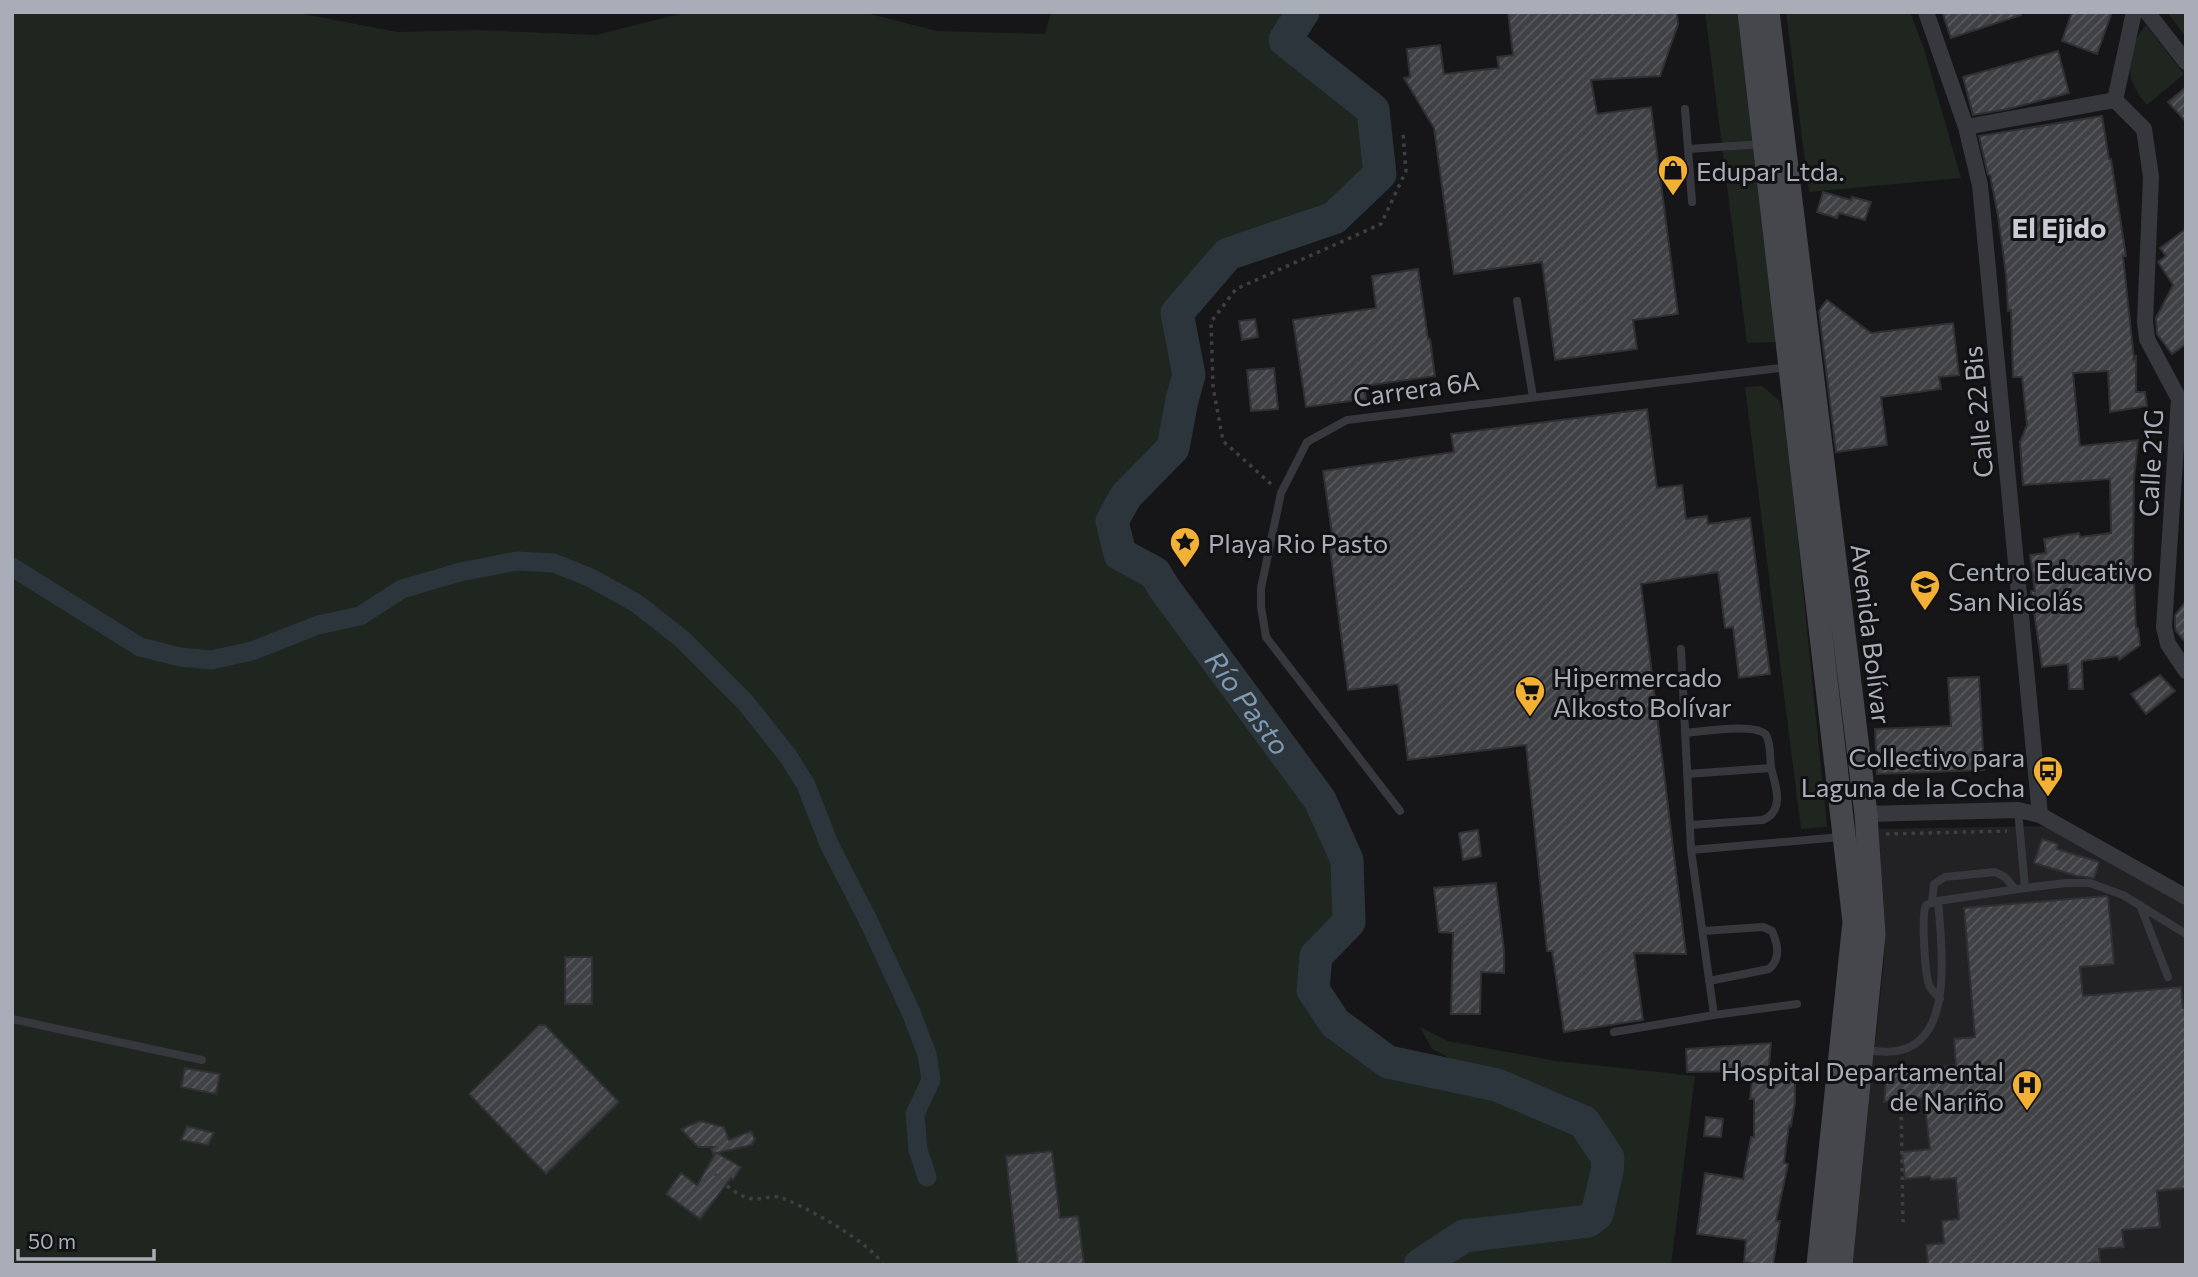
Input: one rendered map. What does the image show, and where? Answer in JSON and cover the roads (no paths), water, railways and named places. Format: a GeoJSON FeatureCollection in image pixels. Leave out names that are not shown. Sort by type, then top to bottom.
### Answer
{"type":"FeatureCollection","features":[{"type":"Feature","properties":{"kind":"main road","name":"Avenida Bolívar"},"geometry":{"type":"LineString","coordinates":[[1749,12],[1854,922],[1818,1265]]}},
{"type":"Feature","properties":{"kind":"main road","name":"Avenida Bolívar"},"geometry":{"type":"LineString","coordinates":[[1768,12],[1866,814],[1874,934],[1841,1265]]}},
{"type":"Feature","properties":{"kind":"street","name":"Calle 22 Bis"},"geometry":{"type":"LineString","coordinates":[[1926,12],[1966,128],[1980,185],[2040,816]]}},
{"type":"Feature","properties":{"kind":"street"},"geometry":{"type":"LineString","coordinates":[[1966,128],[2115,100],[2134,12]]}},
{"type":"Feature","properties":{"kind":"street"},"geometry":{"type":"LineString","coordinates":[[2147,12],[2186,62]]}},
{"type":"Feature","properties":{"kind":"street","name":"Calle 21G"},"geometry":{"type":"LineString","coordinates":[[2115,100],[2144,129],[2151,177],[2145,322],[2147,339],[2183,397],[2164,627],[2168,644],[2186,671]]}},
{"type":"Feature","properties":{"kind":"street"},"geometry":{"type":"LineString","coordinates":[[2174,497],[2186,510]]}},
{"type":"Feature","properties":{"kind":"street"},"geometry":{"type":"LineString","coordinates":[[1866,814],[2018,810],[2040,816],[2186,897]]}},
{"type":"Feature","properties":{"kind":"lane"},"geometry":{"type":"LineString","coordinates":[[1685,109],[1692,202]]}},
{"type":"Feature","properties":{"kind":"lane"},"geometry":{"type":"LineString","coordinates":[[1688,149],[1763,144]]}},
{"type":"Feature","properties":{"kind":"lane"},"geometry":{"type":"LineString","coordinates":[[1517,300],[1533,397]]}},
{"type":"Feature","properties":{"kind":"lane","name":"Carrera 6A"},"geometry":{"type":"LineString","coordinates":[[1399,811],[1266,637],[1261,588],[1281,493],[1307,443],[1347,420],[1789,368]]}},
{"type":"Feature","properties":{"kind":"lane"},"geometry":{"type":"LineString","coordinates":[[1681,649],[1691,850],[1714,1015]]}},
{"type":"Feature","properties":{"kind":"lane"},"geometry":{"type":"LineString","coordinates":[[1685,733],[1747,728],[1764,733],[1768,739],[1777,799],[1777,807],[1771,817],[1763,820],[1690,825]]}},
{"type":"Feature","properties":{"kind":"lane"},"geometry":{"type":"LineString","coordinates":[[1687,774],[1771,768]]}},
{"type":"Feature","properties":{"kind":"lane"},"geometry":{"type":"LineString","coordinates":[[2018,810],[2025,888]]}},
{"type":"Feature","properties":{"kind":"lane"},"geometry":{"type":"LineString","coordinates":[[1691,850],[1844,836]]}},
{"type":"Feature","properties":{"kind":"lane"},"geometry":{"type":"LineString","coordinates":[[1863,1050],[1890,1052],[1912,1046],[1927,1030],[1940,999],[1943,974],[1934,884],[1945,877],[1995,872],[2005,877],[2015,889]]}},
{"type":"Feature","properties":{"kind":"lane"},"geometry":{"type":"LineString","coordinates":[[1940,999],[1927,978],[1923,916],[1924,908],[1935,901],[2066,883],[2090,883],[2113,890],[2186,934]]}},
{"type":"Feature","properties":{"kind":"lane"},"geometry":{"type":"LineString","coordinates":[[2140,905],[2168,977]]}},
{"type":"Feature","properties":{"kind":"lane"},"geometry":{"type":"LineString","coordinates":[[1703,931],[1763,928],[1772,931],[1778,945],[1775,964],[1769,969],[1709,981]]}},
{"type":"Feature","properties":{"kind":"lane"},"geometry":{"type":"LineString","coordinates":[[1614,1032],[1797,1004]]}},
{"type":"Feature","properties":{"kind":"lane"},"geometry":{"type":"LineString","coordinates":[[12,1019],[202,1060]]}},
{"type":"Feature","properties":{"kind":"waterway","name":"Río Pasto"},"geometry":{"type":"LineString","coordinates":[[1303,12],[1285,40],[1373,110],[1380,174],[1334,218],[1228,254],[1177,313],[1189,375],[1173,448],[1126,496],[1112,521],[1120,554],[1155,573],[1320,800],[1347,860],[1349,922],[1316,956],[1313,990],[1335,1023],[1388,1062],[1497,1085],[1584,1122],[1608,1158],[1597,1214],[1588,1221],[1464,1236],[1420,1265]]}},
{"type":"Feature","properties":{"kind":"waterway"},"geometry":{"type":"LineString","coordinates":[[12,567],[140,647],[180,657],[211,660],[252,651],[318,625],[360,616],[402,589],[460,572],[517,561],[554,563],[591,578],[636,603],[682,639],[745,702],[788,756],[806,785],[829,844],[868,920],[910,1010],[927,1054],[931,1080],[915,1114],[918,1150],[927,1177]]}},
{"type":"Feature","properties":{"kind":"place","name":"Edupar Ltda."},"geometry":{"type":"Point","coordinates":[1673,197]}},
{"type":"Feature","properties":{"kind":"place","name":"Playa Rio Pasto"},"geometry":{"type":"Point","coordinates":[1185,569]}},
{"type":"Feature","properties":{"kind":"place","name":"Centro Educativo San Nicolás"},"geometry":{"type":"Point","coordinates":[1925,612]}},
{"type":"Feature","properties":{"kind":"place","name":"Hipermercado Alkosto Bolívar"},"geometry":{"type":"Point","coordinates":[1530,718]}},
{"type":"Feature","properties":{"kind":"place","name":"Collectivo para Laguna de la Cocha"},"geometry":{"type":"Point","coordinates":[2048,798]}},
{"type":"Feature","properties":{"kind":"place","name":"Hospital Departamental de Nariño"},"geometry":{"type":"Point","coordinates":[2027,1112]}},
{"type":"Feature","properties":{"kind":"district","name":"El Ejido"},"geometry":{"type":"Point","coordinates":[2059,227]}}]}
